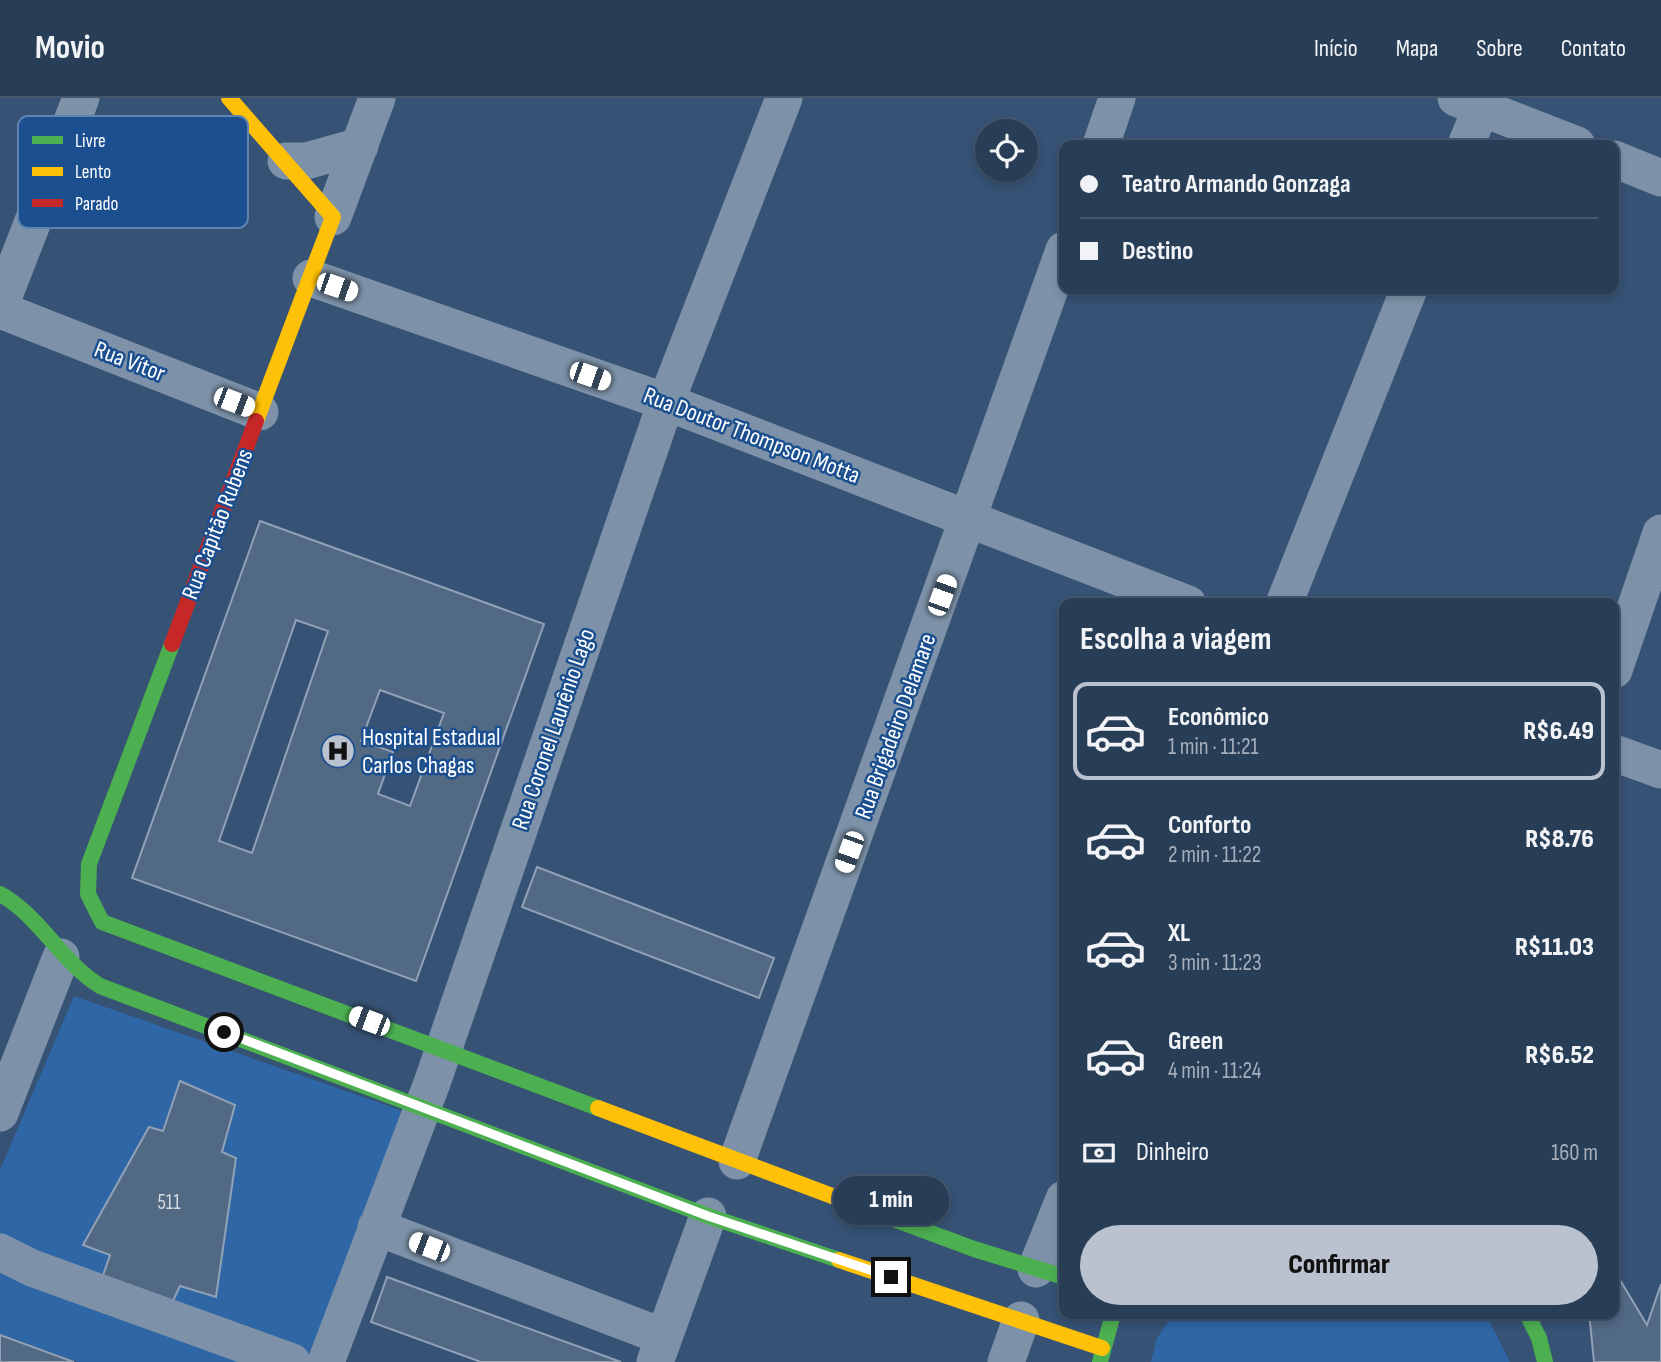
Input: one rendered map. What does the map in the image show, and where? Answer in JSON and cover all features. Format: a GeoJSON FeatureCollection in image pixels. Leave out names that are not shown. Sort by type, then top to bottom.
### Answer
{"type":"FeatureCollection","features":[{"type":"Feature","properties":{"kind":"main road"},"geometry":{"type":"LineString","coordinates":[[229,98],[245,116]]}},
{"type":"Feature","properties":{"kind":"main road"},"geometry":{"type":"LineString","coordinates":[[248,119],[333,217]]}},
{"type":"Feature","properties":{"kind":"main road","name":"Rua Capitão Rubens"},"geometry":{"type":"LineString","coordinates":[[333,217],[89,864],[86,882],[89,904],[102,922],[442,1048]]}},
{"type":"Feature","properties":{"kind":"main road"},"geometry":{"type":"LineString","coordinates":[[0,894],[33,915],[61,957],[82,977],[100,986],[708,1216],[1021,1320],[1101,1355],[1112,1319]]}},
{"type":"Feature","properties":{"kind":"main road"},"geometry":{"type":"LineString","coordinates":[[442,1048],[737,1161],[1050,1273]]}},
{"type":"Feature","properties":{"kind":"main road"},"geometry":{"type":"LineString","coordinates":[[1530,1319],[1539,1338],[1545,1362]]}},
{"type":"Feature","properties":{"kind":"street"},"geometry":{"type":"LineString","coordinates":[[74,116],[81,98]]}},
{"type":"Feature","properties":{"kind":"street","name":"Rua Capitão Rubens"},"geometry":{"type":"LineString","coordinates":[[333,217],[377,98]]}},
{"type":"Feature","properties":{"kind":"street","name":"Rua Coronel Laurênio Lago"},"geometry":{"type":"LineString","coordinates":[[326,1362],[442,1048],[666,402],[784,98]]}},
{"type":"Feature","properties":{"kind":"street"},"geometry":{"type":"LineString","coordinates":[[1103,140],[1117,98]]}},
{"type":"Feature","properties":{"kind":"street"},"geometry":{"type":"LineString","coordinates":[[1466,140],[1468,103],[1564,140]]}},
{"type":"Feature","properties":{"kind":"street"},"geometry":{"type":"LineString","coordinates":[[286,161],[306,161],[360,146]]}},
{"type":"Feature","properties":{"kind":"street"},"geometry":{"type":"LineString","coordinates":[[1619,161],[1661,178]]}},
{"type":"Feature","properties":{"kind":"street"},"geometry":{"type":"LineString","coordinates":[[0,308],[31,228]]}},
{"type":"Feature","properties":{"kind":"street","name":"Rua Brigadeiro Delamare"},"geometry":{"type":"LineString","coordinates":[[737,1161],[1059,264]]}},
{"type":"Feature","properties":{"kind":"street","name":"Rua Doutor Thompson Motta"},"geometry":{"type":"LineString","coordinates":[[311,278],[666,402],[1173,598]]}},
{"type":"Feature","properties":{"kind":"street"},"geometry":{"type":"LineString","coordinates":[[1286,598],[1407,294]]}},
{"type":"Feature","properties":{"kind":"street","name":"Rua Vítor"},"geometry":{"type":"LineString","coordinates":[[0,308],[260,412]]}},
{"type":"Feature","properties":{"kind":"street"},"geometry":{"type":"LineString","coordinates":[[1619,655],[1661,533]]}},
{"type":"Feature","properties":{"kind":"street"},"geometry":{"type":"LineString","coordinates":[[1619,755],[1661,770]]}},
{"type":"Feature","properties":{"kind":"street"},"geometry":{"type":"LineString","coordinates":[[0,1113],[61,957]]}},
{"type":"Feature","properties":{"kind":"street"},"geometry":{"type":"LineString","coordinates":[[376,1227],[659,1350],[708,1216]]}},
{"type":"Feature","properties":{"kind":"street"},"geometry":{"type":"LineString","coordinates":[[1050,1273],[1059,1225]]}},
{"type":"Feature","properties":{"kind":"street"},"geometry":{"type":"LineString","coordinates":[[0,1252],[32,1268],[292,1362]]}},
{"type":"Feature","properties":{"kind":"street"},"geometry":{"type":"LineString","coordinates":[[1006,1362],[1021,1320]]}},
{"type":"Feature","properties":{"kind":"shaded area"},"geometry":{"type":"Polygon","coordinates":[[[74,996],[406,1112],[312,1362],[78,1362],[0,1334],[0,1170],[74,996]]]}},
{"type":"Feature","properties":{"kind":"shaded area"},"geometry":{"type":"Polygon","coordinates":[[[1170,1319],[1488,1319],[1510,1362],[1151,1362],[1157,1338],[1170,1319]]]}},
{"type":"Feature","properties":{"kind":"building","name":"Hospital Estadual Carlos Chagas"},"geometry":{"type":"Polygon","coordinates":[[[260,521],[544,624],[416,981],[132,878],[260,521]],[[296,620],[219,841],[252,853],[328,631],[296,620]],[[380,690],[361,741],[393,752],[378,794],[410,806],[444,713],[380,690]]]}},
{"type":"Feature","properties":{"kind":"building"},"geometry":{"type":"Polygon","coordinates":[[[537,867],[774,958],[759,998],[522,907],[537,867]]]}},
{"type":"Feature","properties":{"kind":"building"},"geometry":{"type":"Polygon","coordinates":[[[180,1081],[235,1105],[222,1152],[236,1158],[216,1297],[180,1286],[170,1307],[100,1284],[110,1255],[83,1245],[149,1127],[163,1131],[180,1081]]]}},
{"type":"Feature","properties":{"kind":"building"},"geometry":{"type":"Polygon","coordinates":[[[387,1277],[621,1362],[481,1362],[371,1322],[387,1277]]]}},
{"type":"Feature","properties":{"kind":"building"},"geometry":{"type":"Polygon","coordinates":[[[1619,1278],[1647,1325],[1661,1284],[1661,1362],[1594,1362],[1588,1319],[1619,1319],[1619,1278]]]}},
{"type":"Feature","properties":{"kind":"building"},"geometry":{"type":"Polygon","coordinates":[[[0,1335],[74,1362],[0,1362],[0,1335]]]}},
{"type":"Feature","properties":{"kind":"traffic: fast"},"geometry":{"type":"LineString","coordinates":[[172,644],[89,864],[88,894],[102,922],[598,1108]]}},
{"type":"Feature","properties":{"kind":"traffic: fast"},"geometry":{"type":"LineString","coordinates":[[0,894],[27,915],[73,964],[100,986],[708,1216],[839,1260]]}},
{"type":"Feature","properties":{"kind":"traffic: fast"},"geometry":{"type":"LineString","coordinates":[[888,1217],[974,1249],[1059,1275]]}},
{"type":"Feature","properties":{"kind":"traffic: fast"},"geometry":{"type":"LineString","coordinates":[[1100,1362],[1112,1319]]}},
{"type":"Feature","properties":{"kind":"traffic: fast"},"geometry":{"type":"LineString","coordinates":[[1530,1319],[1539,1338],[1545,1362]]}},
{"type":"Feature","properties":{"kind":"traffic: slow"},"geometry":{"type":"LineString","coordinates":[[229,98],[245,116]]}},
{"type":"Feature","properties":{"kind":"traffic: slow"},"geometry":{"type":"LineString","coordinates":[[248,120],[333,217],[256,421]]}},
{"type":"Feature","properties":{"kind":"traffic: slow"},"geometry":{"type":"LineString","coordinates":[[598,1108],[888,1217]]}},
{"type":"Feature","properties":{"kind":"traffic: slow"},"geometry":{"type":"LineString","coordinates":[[839,1260],[1102,1348]]}},
{"type":"Feature","properties":{"kind":"traffic: jam"},"geometry":{"type":"LineString","coordinates":[[172,644],[256,421]]}},
{"type":"Feature","properties":{"kind":"place","name":"Hospital Estadual Carlos Chagas"},"geometry":{"type":"Point","coordinates":[338,751]}},
{"type":"Feature","properties":{"kind":"route"},"geometry":{"type":"LineString","coordinates":[[224,1032],[708,1216],[891,1277]]}}]}
